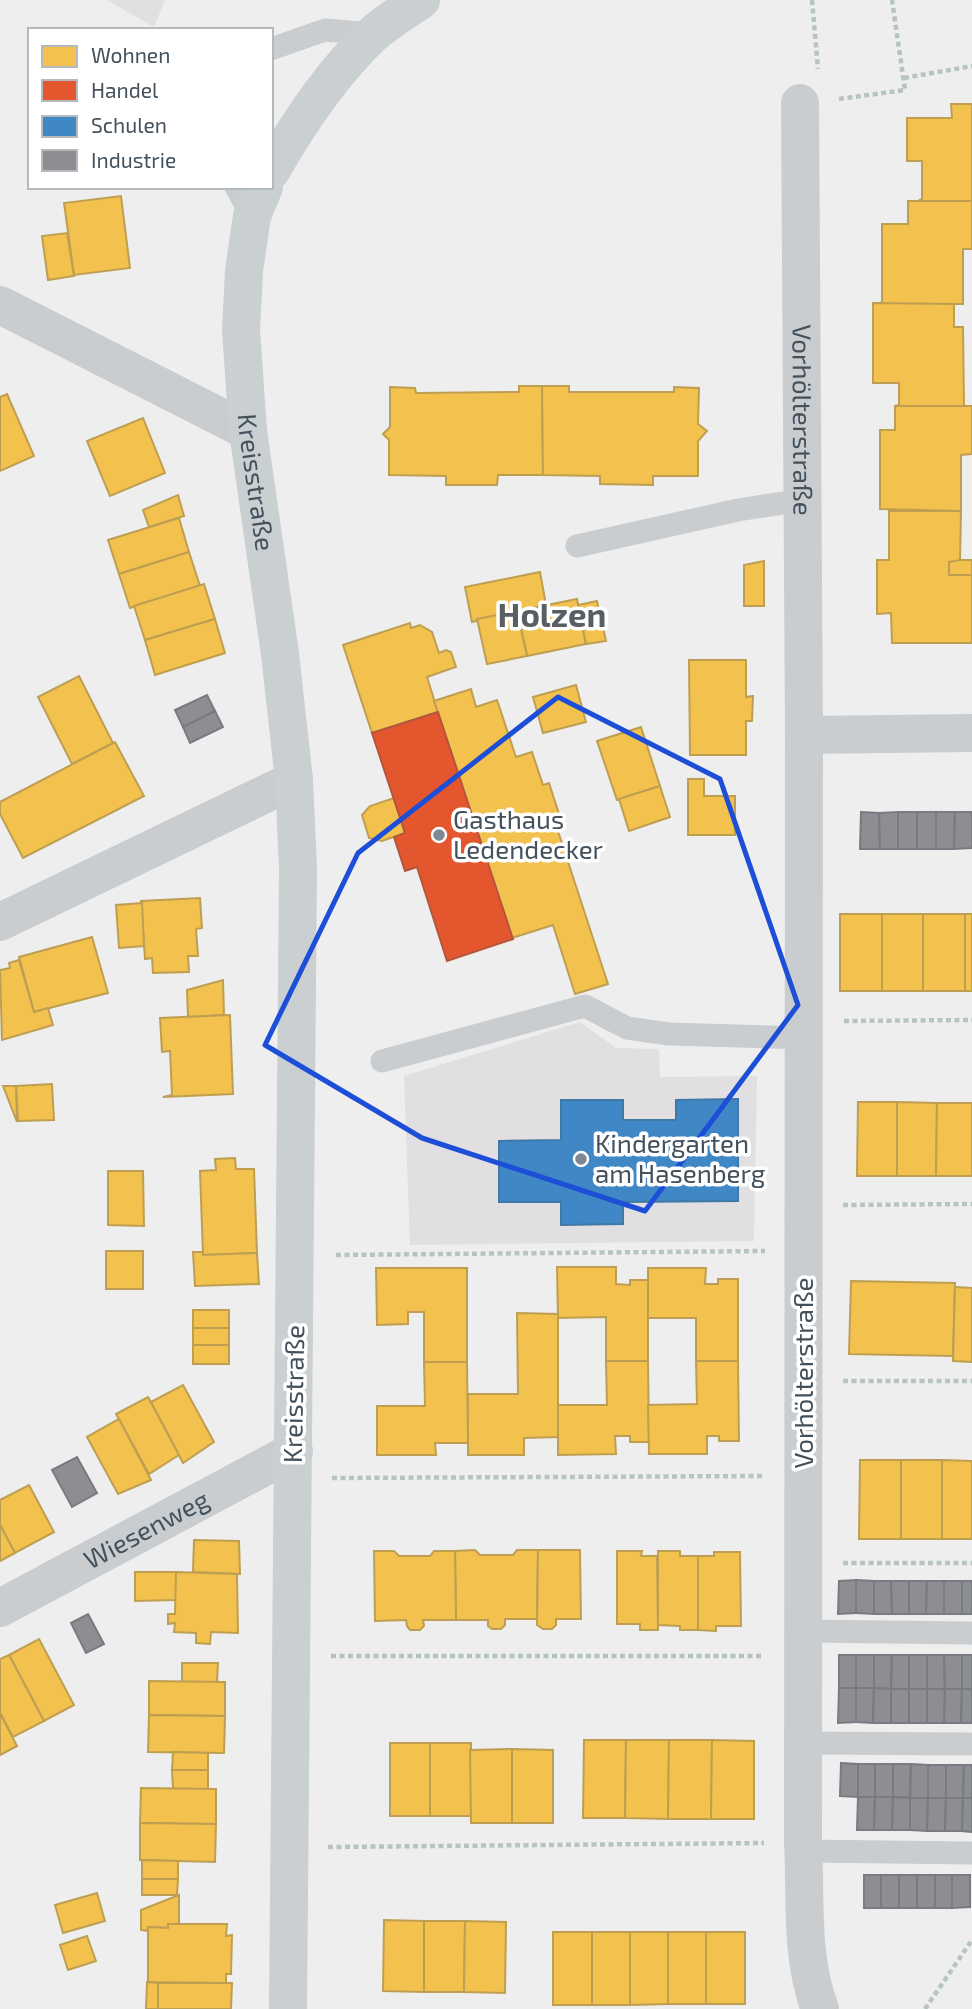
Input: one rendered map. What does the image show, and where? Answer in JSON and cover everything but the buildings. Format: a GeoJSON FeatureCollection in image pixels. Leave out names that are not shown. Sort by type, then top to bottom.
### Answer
{"type":"FeatureCollection","features":[{"type":"Feature","properties":{"kind":"main road"},"geometry":{"type":"LineString","coordinates":[[273,168],[297,126],[328,84],[373,34],[421,0]]}},
{"type":"Feature","properties":{"kind":"main road","name":"Kreisstraße"},"geometry":{"type":"LineString","coordinates":[[250,197],[242,330],[248,432],[280,654],[294,780],[298,868],[288,2009]]}},
{"type":"Feature","properties":{"kind":"street","name":"Vorhölterstraße"},"geometry":{"type":"LineString","coordinates":[[810,102],[802,500],[803,1743],[807,1947],[815,1997],[820,2009]]}},
{"type":"Feature","properties":{"kind":"street"},"geometry":{"type":"LineString","coordinates":[[0,305],[248,432]]}},
{"type":"Feature","properties":{"kind":"street"},"geometry":{"type":"LineString","coordinates":[[804,735],[972,733]]}},
{"type":"Feature","properties":{"kind":"street"},"geometry":{"type":"LineString","coordinates":[[0,922],[294,780]]}},
{"type":"Feature","properties":{"kind":"street","name":"Wiesenweg"},"geometry":{"type":"LineString","coordinates":[[0,1608],[294,1464]]}},
{"type":"Feature","properties":{"kind":"lane"},"geometry":{"type":"LineString","coordinates":[[273,48],[325,30],[373,34]]}},
{"type":"Feature","properties":{"kind":"lane"},"geometry":{"type":"LineString","coordinates":[[577,546],[738,510],[802,500]]}},
{"type":"Feature","properties":{"kind":"lane"},"geometry":{"type":"LineString","coordinates":[[382,1061],[585,1006],[627,1028],[669,1034],[804,1029]]}},
{"type":"Feature","properties":{"kind":"lane"},"geometry":{"type":"LineString","coordinates":[[804,1643],[972,1633]]}},
{"type":"Feature","properties":{"kind":"lane"},"geometry":{"type":"LineString","coordinates":[[803,1743],[972,1744]]}},
{"type":"Feature","properties":{"kind":"lane"},"geometry":{"type":"LineString","coordinates":[[804,1847],[972,1853]]}},
{"type":"Feature","properties":{"kind":"path"},"geometry":{"type":"LineString","coordinates":[[812,0],[810,102],[905,90],[892,0]]}},
{"type":"Feature","properties":{"kind":"path"},"geometry":{"type":"LineString","coordinates":[[904,78],[972,66]]}},
{"type":"Feature","properties":{"kind":"path"},"geometry":{"type":"LineString","coordinates":[[804,1029],[972,1020]]}},
{"type":"Feature","properties":{"kind":"path"},"geometry":{"type":"LineString","coordinates":[[804,1205],[972,1204]]}},
{"type":"Feature","properties":{"kind":"path"},"geometry":{"type":"LineString","coordinates":[[296,1255],[804,1251]]}},
{"type":"Feature","properties":{"kind":"path"},"geometry":{"type":"LineString","coordinates":[[804,1381],[972,1381]]}},
{"type":"Feature","properties":{"kind":"path"},"geometry":{"type":"LineString","coordinates":[[294,1464],[804,1476]]}},
{"type":"Feature","properties":{"kind":"path"},"geometry":{"type":"LineString","coordinates":[[803,1563],[972,1563]]}},
{"type":"Feature","properties":{"kind":"path"},"geometry":{"type":"LineString","coordinates":[[292,1656],[804,1643]]}},
{"type":"Feature","properties":{"kind":"path"},"geometry":{"type":"LineString","coordinates":[[290,1847],[804,1847]]}},
{"type":"Feature","properties":{"kind":"path"},"geometry":{"type":"LineString","coordinates":[[925,2009],[972,1940]]}},
{"type":"Feature","properties":{"kind":"highlighted area"},"geometry":{"type":"Polygon","coordinates":[[[558,697],[720,779],[798,1005],[645,1211],[422,1138],[265,1045],[358,853],[558,697]]]}},
{"type":"Feature","properties":{"kind":"shaded area"},"geometry":{"type":"Polygon","coordinates":[[[107,0],[165,0],[154,27],[107,0]]]}},
{"type":"Feature","properties":{"kind":"shaded area","name":"Kindergarten am Hasenberg"},"geometry":{"type":"Polygon","coordinates":[[[580,1022],[616,1048],[659,1049],[660,1077],[757,1076],[754,1241],[410,1245],[404,1076],[580,1022]]]}},
{"type":"Feature","properties":{"kind":"place","name":"Gasthaus Ledendecker"},"geometry":{"type":"Point","coordinates":[439,835]}},
{"type":"Feature","properties":{"kind":"place","name":"Kindergarten am Hasenberg"},"geometry":{"type":"Point","coordinates":[581,1159]}},
{"type":"Feature","properties":{"kind":"district","name":"Holzen"},"geometry":{"type":"Point","coordinates":[552,615]}}]}
